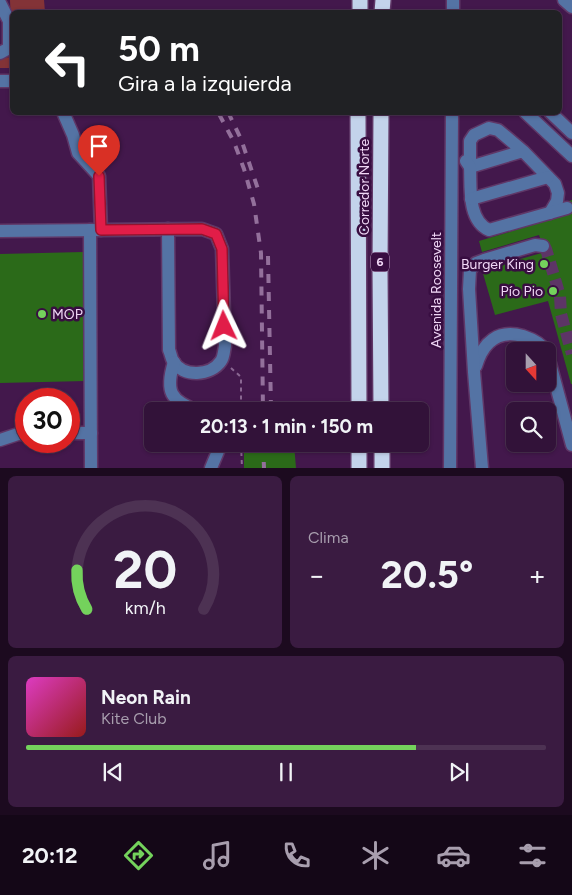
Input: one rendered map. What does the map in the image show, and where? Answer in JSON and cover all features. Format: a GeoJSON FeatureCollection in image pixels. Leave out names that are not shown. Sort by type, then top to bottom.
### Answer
{"type":"FeatureCollection","features":[{"type":"Feature","properties":{"kind":"highway","name":"Corredor Norte"},"geometry":{"type":"LineString","coordinates":[[358,115],[359,402]]}},
{"type":"Feature","properties":{"kind":"highway","name":"Corredor Norte"},"geometry":{"type":"LineString","coordinates":[[380,115],[381,402]]}},
{"type":"Feature","properties":{"kind":"highway"},"geometry":{"type":"LineString","coordinates":[[359,452],[359,468]]}},
{"type":"Feature","properties":{"kind":"highway"},"geometry":{"type":"LineString","coordinates":[[382,452],[382,468]]}},
{"type":"Feature","properties":{"kind":"street"},"geometry":{"type":"LineString","coordinates":[[564,0],[572,7]]}},
{"type":"Feature","properties":{"kind":"street"},"geometry":{"type":"LineString","coordinates":[[0,3],[8,21],[9,48],[0,53]]}},
{"type":"Feature","properties":{"kind":"street"},"geometry":{"type":"LineString","coordinates":[[64,115],[78,153],[99,176],[96,230],[91,468]]}},
{"type":"Feature","properties":{"kind":"street","name":"Avenida Roosevelt"},"geometry":{"type":"LineString","coordinates":[[450,468],[452,115]]}},
{"type":"Feature","properties":{"kind":"street"},"geometry":{"type":"LineString","coordinates":[[528,115],[572,156]]}},
{"type":"Feature","properties":{"kind":"street"},"geometry":{"type":"LineString","coordinates":[[553,115],[572,133]]}},
{"type":"Feature","properties":{"kind":"street"},"geometry":{"type":"LineString","coordinates":[[550,213],[557,201],[558,193],[555,184],[498,130],[489,128],[474,135],[470,141],[471,199],[483,227],[488,230],[550,213],[567,208]]}},
{"type":"Feature","properties":{"kind":"street"},"geometry":{"type":"LineString","coordinates":[[452,144],[470,167]]}},
{"type":"Feature","properties":{"kind":"street"},"geometry":{"type":"LineString","coordinates":[[470,167],[523,152]]}},
{"type":"Feature","properties":{"kind":"street"},"geometry":{"type":"LineString","coordinates":[[471,199],[548,177]]}},
{"type":"Feature","properties":{"kind":"street"},"geometry":{"type":"LineString","coordinates":[[0,231],[168,229],[202,229],[216,234],[222,249],[225,346],[222,360],[213,369],[198,374],[183,371],[174,362],[169,350],[168,229]]}},
{"type":"Feature","properties":{"kind":"street"},"geometry":{"type":"LineString","coordinates":[[482,468],[474,372],[470,270],[476,263],[484,260],[534,245],[543,246]]}},
{"type":"Feature","properties":{"kind":"street"},"geometry":{"type":"LineString","coordinates":[[474,372],[478,357],[488,342],[495,337],[504,334],[514,334],[535,342]]}},
{"type":"Feature","properties":{"kind":"street"},"geometry":{"type":"LineString","coordinates":[[174,362],[169,385],[177,402]]}},
{"type":"Feature","properties":{"kind":"street"},"geometry":{"type":"LineString","coordinates":[[556,386],[572,445]]}},
{"type":"Feature","properties":{"kind":"street"},"geometry":{"type":"LineString","coordinates":[[80,434],[91,433]]}},
{"type":"Feature","properties":{"kind":"street"},"geometry":{"type":"LineString","coordinates":[[0,440],[15,435]]}},
{"type":"Feature","properties":{"kind":"street"},"geometry":{"type":"LineString","coordinates":[[211,468],[218,452]]}},
{"type":"Feature","properties":{"kind":"path"},"geometry":{"type":"LineString","coordinates":[[222,360],[241,377],[241,402]]}},
{"type":"Feature","properties":{"kind":"path"},"geometry":{"type":"LineString","coordinates":[[242,452],[242,468]]}},
{"type":"Feature","properties":{"kind":"shaded area"},"geometry":{"type":"Polygon","coordinates":[[[10,0],[44,0],[45,10],[10,10],[10,0]]]}},
{"type":"Feature","properties":{"kind":"shaded area"},"geometry":{"type":"Polygon","coordinates":[[[10,57],[10,68],[0,68],[0,58],[10,57]]]}},
{"type":"Feature","properties":{"kind":"building"},"geometry":{"type":"Polygon","coordinates":[[[572,200],[571,384],[548,301],[495,315],[482,270],[545,252],[539,235],[482,252],[479,241],[569,214],[565,202],[572,200]]]}},
{"type":"Feature","properties":{"kind":"building"},"geometry":{"type":"Polygon","coordinates":[[[83,252],[86,381],[0,383],[0,254],[83,252]]]}},
{"type":"Feature","properties":{"kind":"building"},"geometry":{"type":"Polygon","coordinates":[[[244,452],[295,452],[296,468],[244,468],[244,452]]]}},
{"type":"Feature","properties":{"kind":"tunnel"},"geometry":{"type":"LineString","coordinates":[[543,246],[546,249],[560,296],[561,314],[572,354]]}},
{"type":"Feature","properties":{"kind":"railway"},"geometry":{"type":"LineString","coordinates":[[220,115],[234,142],[254,204],[261,253],[263,402]]}},
{"type":"Feature","properties":{"kind":"railway"},"geometry":{"type":"LineString","coordinates":[[229,115],[241,139],[258,189]]}},
{"type":"Feature","properties":{"kind":"railway"},"geometry":{"type":"LineString","coordinates":[[268,256],[271,402]]}},
{"type":"Feature","properties":{"kind":"railway"},"geometry":{"type":"LineString","coordinates":[[263,452],[264,468]]}},
{"type":"Feature","properties":{"kind":"place","name":"Burger King"},"geometry":{"type":"Point","coordinates":[544,264]}},
{"type":"Feature","properties":{"kind":"place","name":"Pío Pio"},"geometry":{"type":"Point","coordinates":[553,291]}},
{"type":"Feature","properties":{"kind":"place","name":"MOP"},"geometry":{"type":"Point","coordinates":[42,314]}},
{"type":"Feature","properties":{"kind":"route"},"geometry":{"type":"LineString","coordinates":[[99,176],[101,230],[202,229],[216,234],[222,249],[224,326]]}}]}
